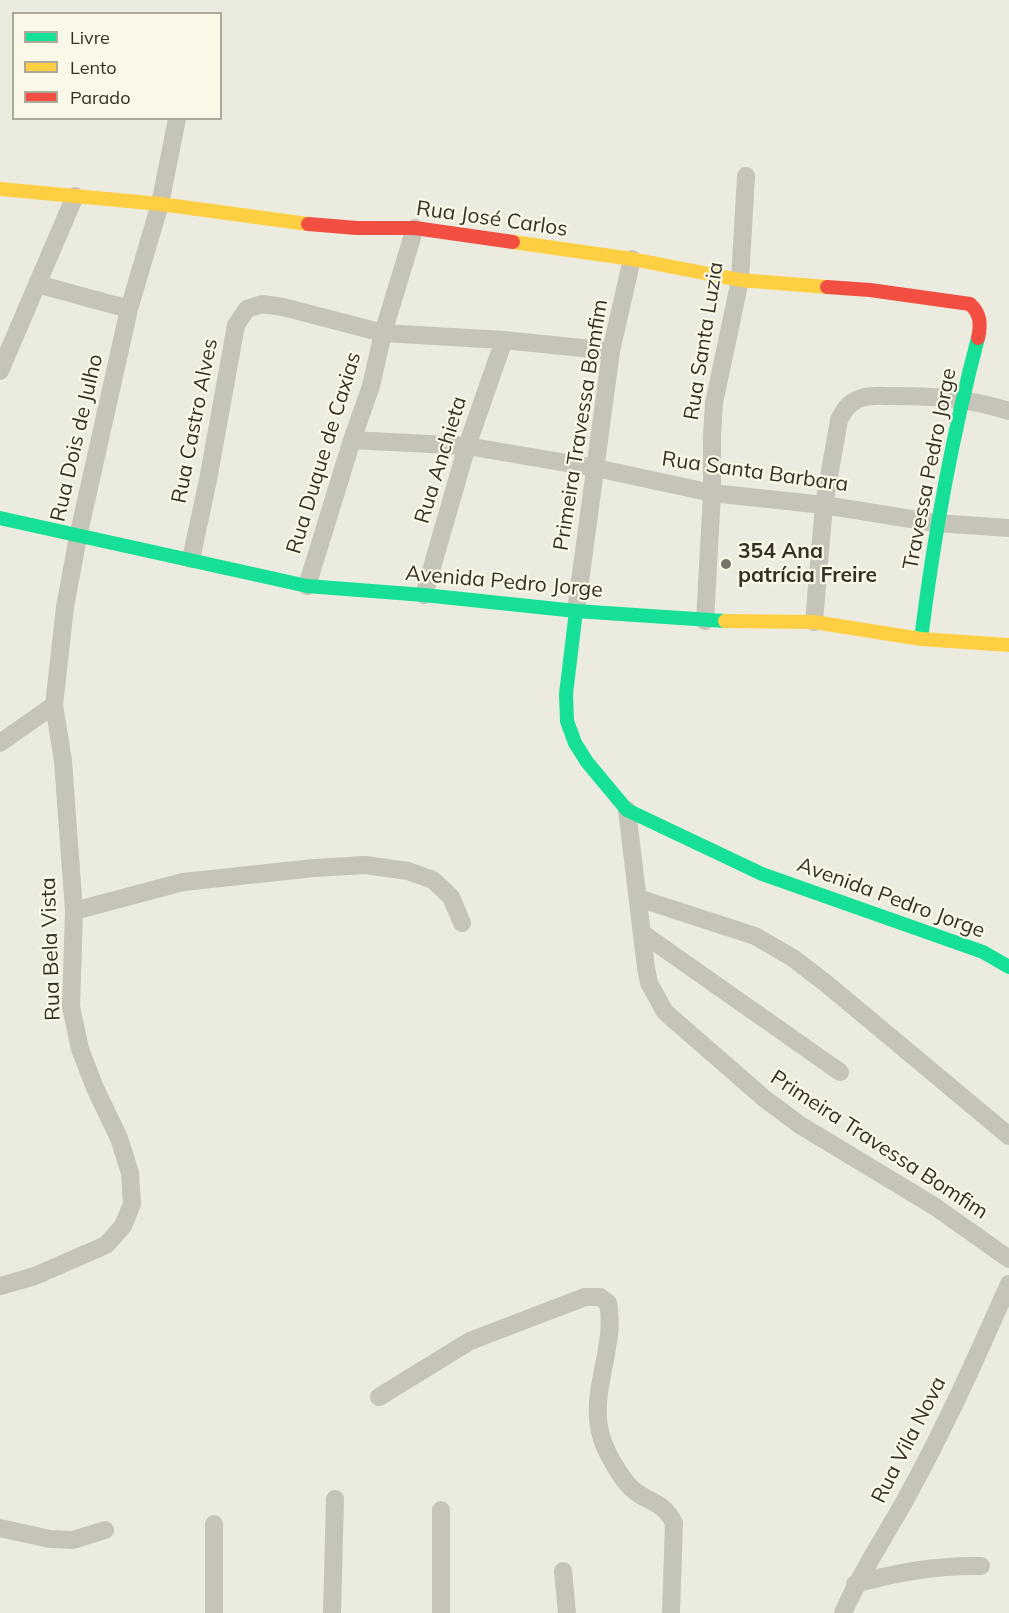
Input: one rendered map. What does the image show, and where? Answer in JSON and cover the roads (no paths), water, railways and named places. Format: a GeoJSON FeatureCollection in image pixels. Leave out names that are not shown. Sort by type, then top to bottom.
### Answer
{"type":"FeatureCollection","features":[{"type":"Feature","properties":{"kind":"street","name":"Rua Dois de Julho"},"geometry":{"type":"LineString","coordinates":[[54,705],[65,607],[78,537],[129,309],[160,204],[177,120]]}},
{"type":"Feature","properties":{"kind":"street","name":"Rua Santa Luzia"},"geometry":{"type":"LineString","coordinates":[[705,621],[714,403],[740,280],[746,176]]}},
{"type":"Feature","properties":{"kind":"street","name":"Rua José Carlos"},"geometry":{"type":"LineString","coordinates":[[0,189],[160,204],[289,223],[357,228],[415,228],[632,259],[740,280],[870,290],[970,304],[975,308]]}},
{"type":"Feature","properties":{"kind":"street"},"geometry":{"type":"LineString","coordinates":[[0,371],[75,196]]}},
{"type":"Feature","properties":{"kind":"street","name":"Rua Duque de Caxias"},"geometry":{"type":"LineString","coordinates":[[307,586],[371,386],[383,333],[415,228]]}},
{"type":"Feature","properties":{"kind":"street","name":"Primeira Travessa Bomfim"},"geometry":{"type":"LineString","coordinates":[[632,259],[611,351],[576,611],[567,694],[567,721],[575,743],[587,762],[627,810],[646,968],[650,983],[665,1012],[765,1099],[800,1125],[934,1206],[1009,1259]]}},
{"type":"Feature","properties":{"kind":"street"},"geometry":{"type":"LineString","coordinates":[[37,284],[129,309]]}},
{"type":"Feature","properties":{"kind":"street","name":"Rua Castro Alves"},"geometry":{"type":"LineString","coordinates":[[191,559],[236,325],[247,309],[262,304],[283,307],[383,333]]}},
{"type":"Feature","properties":{"kind":"street","name":"Travessa Pedro Jorge"},"geometry":{"type":"LineString","coordinates":[[921,639],[936,523],[962,398],[980,332],[981,318],[975,308]]}},
{"type":"Feature","properties":{"kind":"street"},"geometry":{"type":"LineString","coordinates":[[383,333],[504,340],[611,351]]}},
{"type":"Feature","properties":{"kind":"street","name":"Rua Anchieta"},"geometry":{"type":"LineString","coordinates":[[424,595],[467,446],[504,340]]}},
{"type":"Feature","properties":{"kind":"street"},"geometry":{"type":"LineString","coordinates":[[814,622],[824,505],[839,420],[845,408],[854,401],[867,396],[940,396],[962,398],[1009,411]]}},
{"type":"Feature","properties":{"kind":"street","name":"Rua Santa Barbara"},"geometry":{"type":"LineString","coordinates":[[352,440],[467,446],[596,468],[712,493],[824,505],[936,523],[1009,528]]}},
{"type":"Feature","properties":{"kind":"street","name":"Avenida Pedro Jorge"},"geometry":{"type":"LineString","coordinates":[[0,518],[307,586],[705,621],[814,622],[921,639],[1009,645]]}},
{"type":"Feature","properties":{"kind":"street"},"geometry":{"type":"LineString","coordinates":[[0,743],[54,705]]}},
{"type":"Feature","properties":{"kind":"street","name":"Rua Bela Vista"},"geometry":{"type":"LineString","coordinates":[[0,1286],[35,1276],[106,1245],[123,1226],[132,1204],[130,1173],[119,1138],[95,1088],[80,1049],[71,1007],[74,911],[63,761],[54,705]]}},
{"type":"Feature","properties":{"kind":"street","name":"Avenida Pedro Jorge"},"geometry":{"type":"LineString","coordinates":[[627,810],[762,874],[983,952],[1009,967]]}},
{"type":"Feature","properties":{"kind":"street"},"geometry":{"type":"LineString","coordinates":[[74,911],[183,882],[364,865],[408,871],[433,880],[451,897],[462,923]]}},
{"type":"Feature","properties":{"kind":"street"},"geometry":{"type":"LineString","coordinates":[[638,898],[755,936],[793,958],[1009,1136]]}},
{"type":"Feature","properties":{"kind":"street"},"geometry":{"type":"LineString","coordinates":[[642,933],[840,1072]]}},
{"type":"Feature","properties":{"kind":"street","name":"Rua Vila Nova"},"geometry":{"type":"LineString","coordinates":[[843,1613],[855,1584],[909,1493],[981,1348],[1009,1284]]}},
{"type":"Feature","properties":{"kind":"street"},"geometry":{"type":"LineString","coordinates":[[379,1397],[470,1341],[585,1297],[600,1298],[608,1303],[610,1314],[597,1403],[601,1438],[610,1458],[634,1491],[661,1505],[669,1512],[674,1523],[671,1613]]}},
{"type":"Feature","properties":{"kind":"street"},"geometry":{"type":"LineString","coordinates":[[332,1613],[336,1499]]}},
{"type":"Feature","properties":{"kind":"street"},"geometry":{"type":"LineString","coordinates":[[441,1510],[441,1613]]}},
{"type":"Feature","properties":{"kind":"street"},"geometry":{"type":"LineString","coordinates":[[214,1524],[214,1613]]}},
{"type":"Feature","properties":{"kind":"street"},"geometry":{"type":"LineString","coordinates":[[0,1528],[50,1539],[73,1540],[105,1530]]}},
{"type":"Feature","properties":{"kind":"street"},"geometry":{"type":"LineString","coordinates":[[855,1584],[886,1575],[927,1568],[981,1566]]}},
{"type":"Feature","properties":{"kind":"street"},"geometry":{"type":"LineString","coordinates":[[563,1571],[567,1613]]}},
{"type":"Feature","properties":{"kind":"place","name":"354 Ana patrícia Freire"},"geometry":{"type":"Point","coordinates":[726,564]}}]}
